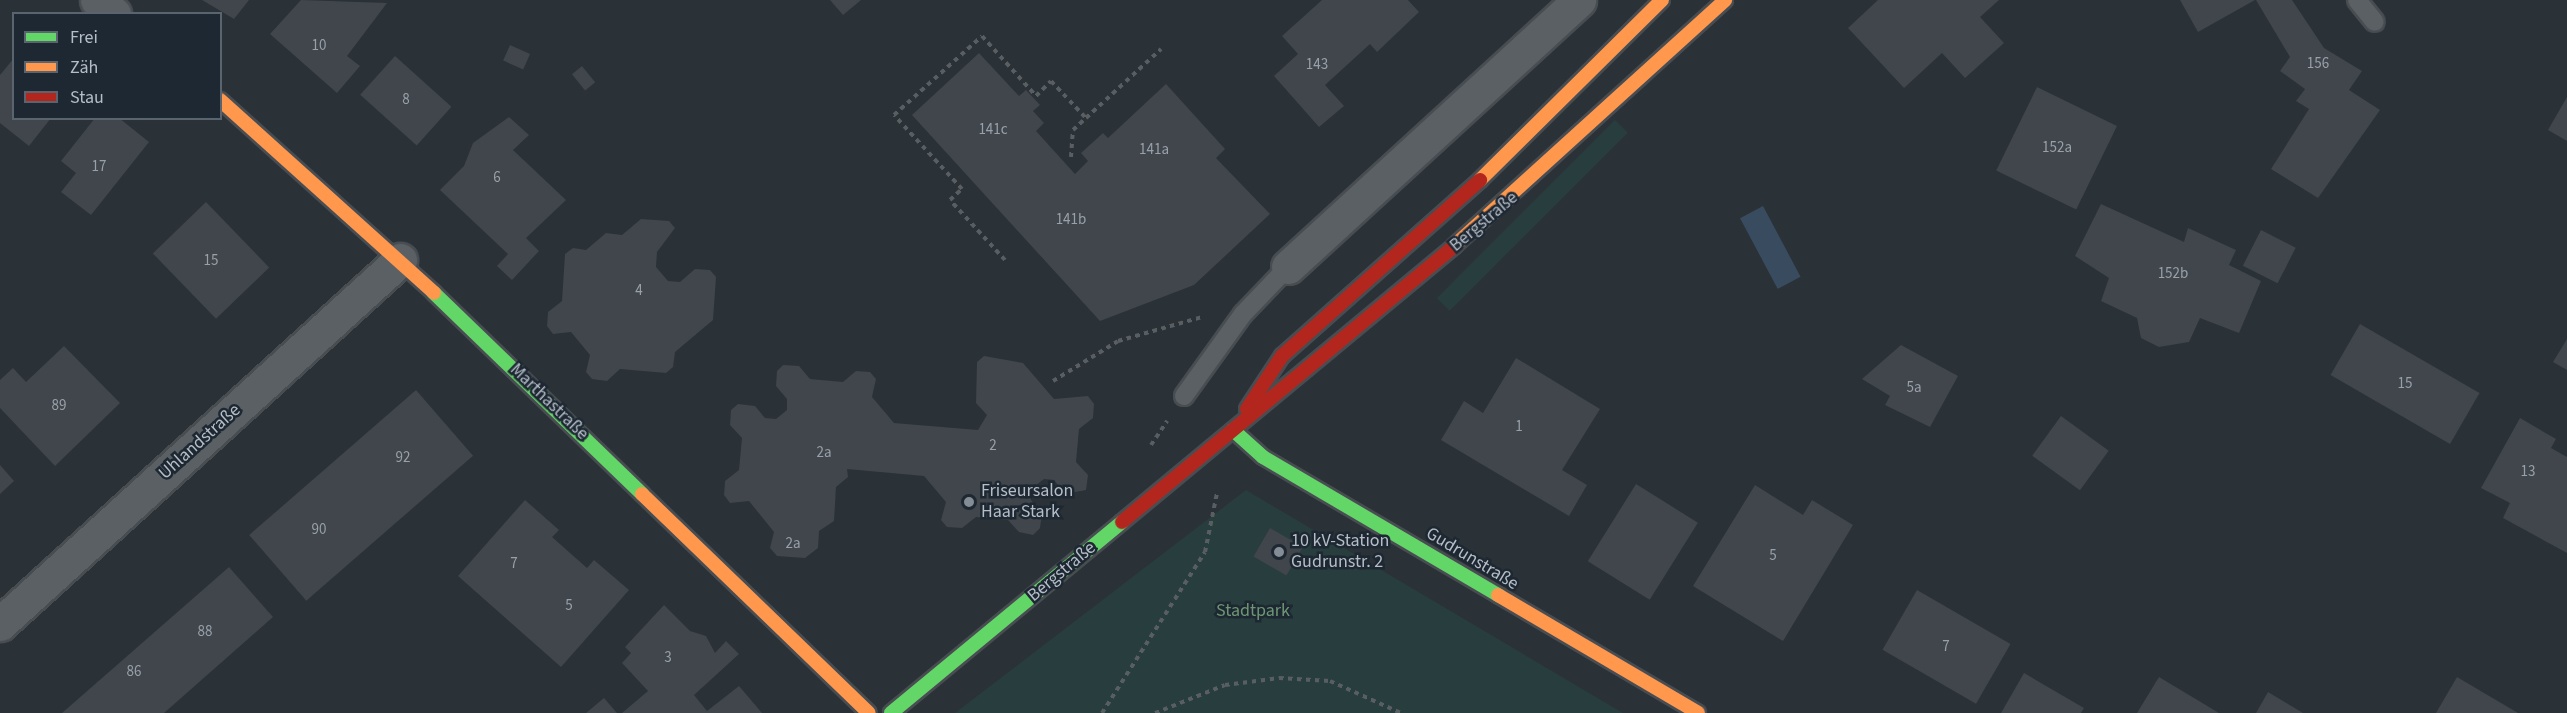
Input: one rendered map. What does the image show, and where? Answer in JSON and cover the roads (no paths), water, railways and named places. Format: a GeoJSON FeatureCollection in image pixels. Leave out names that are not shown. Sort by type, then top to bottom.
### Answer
{"type":"FeatureCollection","features":[{"type":"Feature","properties":{"kind":"street"},"geometry":{"type":"LineString","coordinates":[[97,0],[112,12]]}},
{"type":"Feature","properties":{"kind":"street"},"geometry":{"type":"LineString","coordinates":[[1288,267],[1579,0]]}},
{"type":"Feature","properties":{"kind":"street","name":"Bergstraße"},"geometry":{"type":"LineString","coordinates":[[1233,430],[1282,356],[1538,128],[1576,80],[1662,0]]}},
{"type":"Feature","properties":{"kind":"street","name":"Bergstraße"},"geometry":{"type":"LineString","coordinates":[[891,713],[1521,190],[1725,0]]}},
{"type":"Feature","properties":{"kind":"street","name":"Marthastraße"},"geometry":{"type":"LineString","coordinates":[[222,102],[400,260],[869,713]]}},
{"type":"Feature","properties":{"kind":"street","name":"Uhlandstraße"},"geometry":{"type":"LineString","coordinates":[[0,624],[400,260]]}},
{"type":"Feature","properties":{"kind":"street","name":"Gudrunstraße"},"geometry":{"type":"LineString","coordinates":[[1233,430],[1263,457],[1698,713]]}},
{"type":"Feature","properties":{"kind":"lane"},"geometry":{"type":"LineString","coordinates":[[2357,0],[2375,22]]}},
{"type":"Feature","properties":{"kind":"lane"},"geometry":{"type":"LineString","coordinates":[[1184,396],[1243,314],[1288,267]]}},
{"type":"Feature","properties":{"kind":"water"},"geometry":{"type":"Polygon","coordinates":[[[1763,206],[1801,277],[1778,289],[1740,218],[1763,206]]]}},
{"type":"Feature","properties":{"kind":"place","name":"Friseursalon Haar Stark"},"geometry":{"type":"Point","coordinates":[969,502]}},
{"type":"Feature","properties":{"kind":"place","name":"10 kV-Station Gudrunstr. 2"},"geometry":{"type":"Point","coordinates":[1279,552]}},
{"type":"Feature","properties":{"kind":"park label","name":"Stadtpark"},"geometry":{"type":"Point","coordinates":[1253,611]}}]}
